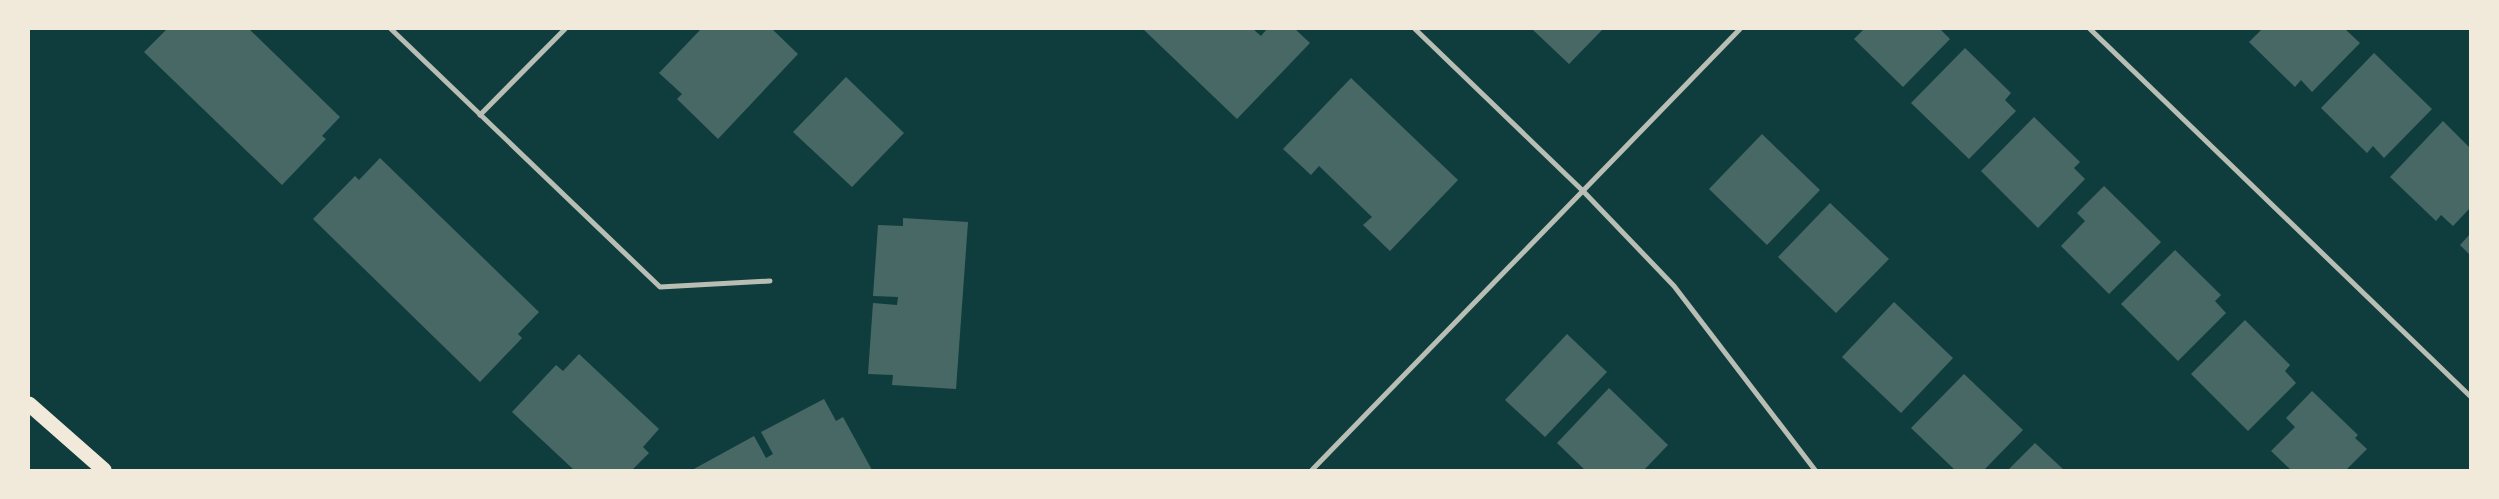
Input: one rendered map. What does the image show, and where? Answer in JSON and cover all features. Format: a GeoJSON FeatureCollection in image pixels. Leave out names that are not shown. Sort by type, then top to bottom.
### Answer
{"type":"FeatureCollection","features":[{"type":"Feature","properties":{"kind":"highway"},"geometry":{"type":"LineString","coordinates":[[29,404],[104,470]]}},
{"type":"Feature","properties":{"kind":"street"},"geometry":{"type":"LineString","coordinates":[[391,29],[660,287],[770,281]]}},
{"type":"Feature","properties":{"kind":"street"},"geometry":{"type":"LineString","coordinates":[[480,115],[565,29]]}},
{"type":"Feature","properties":{"kind":"street"},"geometry":{"type":"LineString","coordinates":[[1414,29],[1583,191],[1674,286],[1815,470]]}},
{"type":"Feature","properties":{"kind":"street"},"geometry":{"type":"LineString","coordinates":[[1312,470],[1740,29]]}},
{"type":"Feature","properties":{"kind":"street"},"geometry":{"type":"LineString","coordinates":[[2090,29],[2470,396]]}},
{"type":"Feature","properties":{"kind":"building"},"geometry":{"type":"Polygon","coordinates":[[[167,29],[249,29],[340,117],[322,136],[326,139],[282,185],[144,52],[167,29]]]}},
{"type":"Feature","properties":{"kind":"building"},"geometry":{"type":"Polygon","coordinates":[[[701,29],[772,29],[798,54],[718,139],[677,99],[682,94],[659,73],[701,29]]]}},
{"type":"Feature","properties":{"kind":"building"},"geometry":{"type":"Polygon","coordinates":[[[1143,29],[1253,29],[1261,36],[1267,29],[1295,29],[1310,43],[1237,119],[1143,29]]]}},
{"type":"Feature","properties":{"kind":"building"},"geometry":{"type":"Polygon","coordinates":[[[1532,29],[1603,29],[1569,64],[1532,29]]]}},
{"type":"Feature","properties":{"kind":"building"},"geometry":{"type":"Polygon","coordinates":[[[1864,29],[1940,29],[1950,39],[1903,87],[1854,39],[1864,29]]]}},
{"type":"Feature","properties":{"kind":"building"},"geometry":{"type":"Polygon","coordinates":[[[2262,29],[2345,29],[2360,43],[2312,92],[2301,80],[2295,87],[2249,42],[2262,29]]]}},
{"type":"Feature","properties":{"kind":"building"},"geometry":{"type":"Polygon","coordinates":[[[1965,48],[2011,93],[2005,100],[2016,111],[1969,159],[1911,103],[1965,48]]]}},
{"type":"Feature","properties":{"kind":"building"},"geometry":{"type":"Polygon","coordinates":[[[2374,53],[2432,109],[2384,158],[2373,146],[2367,153],[2321,108],[2374,53]]]}},
{"type":"Feature","properties":{"kind":"building"},"geometry":{"type":"Polygon","coordinates":[[[846,77],[904,133],[852,187],[793,132],[846,77]]]}},
{"type":"Feature","properties":{"kind":"building"},"geometry":{"type":"Polygon","coordinates":[[[1351,78],[1458,180],[1390,251],[1363,225],[1372,217],[1319,166],[1311,175],[1283,149],[1351,78]]]}},
{"type":"Feature","properties":{"kind":"building"},"geometry":{"type":"Polygon","coordinates":[[[2034,117],[2080,162],[2074,168],[2085,179],[2038,228],[1981,171],[2034,117]]]}},
{"type":"Feature","properties":{"kind":"building"},"geometry":{"type":"Polygon","coordinates":[[[2443,121],[2470,148],[2470,208],[2453,226],[2441,215],[2436,221],[2390,177],[2443,121]]]}},
{"type":"Feature","properties":{"kind":"building"},"geometry":{"type":"Polygon","coordinates":[[[1762,134],[1820,190],[1767,245],[1709,189],[1762,134]]]}},
{"type":"Feature","properties":{"kind":"building"},"geometry":{"type":"Polygon","coordinates":[[[380,158],[539,312],[518,334],[522,338],[480,382],[313,219],[355,176],[359,180],[380,158]]]}},
{"type":"Feature","properties":{"kind":"building"},"geometry":{"type":"Polygon","coordinates":[[[2104,186],[2161,242],[2109,294],[2061,246],[2085,221],[2077,213],[2104,186]]]}},
{"type":"Feature","properties":{"kind":"building"},"geometry":{"type":"Polygon","coordinates":[[[1830,203],[1889,259],[1836,313],[1778,257],[1830,203]]]}},
{"type":"Feature","properties":{"kind":"building"},"geometry":{"type":"Polygon","coordinates":[[[903,218],[968,222],[956,389],[892,385],[893,375],[868,374],[873,303],[897,305],[898,297],[873,296],[878,225],[903,226],[903,218]]]}},
{"type":"Feature","properties":{"kind":"building"},"geometry":{"type":"Polygon","coordinates":[[[2470,234],[2470,255],[2460,245],[2470,234]]]}},
{"type":"Feature","properties":{"kind":"building"},"geometry":{"type":"Polygon","coordinates":[[[2175,250],[2221,295],[2215,301],[2226,313],[2178,361],[2121,304],[2175,250]]]}},
{"type":"Feature","properties":{"kind":"building"},"geometry":{"type":"Polygon","coordinates":[[[1894,302],[1953,358],[1901,413],[1842,357],[1894,302]]]}},
{"type":"Feature","properties":{"kind":"building"},"geometry":{"type":"Polygon","coordinates":[[[2245,320],[2290,365],[2285,371],[2296,383],[2248,431],[2191,374],[2245,320]]]}},
{"type":"Feature","properties":{"kind":"building"},"geometry":{"type":"Polygon","coordinates":[[[1567,334],[1607,372],[1545,437],[1505,400],[1567,334]]]}},
{"type":"Feature","properties":{"kind":"building"},"geometry":{"type":"Polygon","coordinates":[[[579,354],[659,429],[643,447],[649,453],[632,470],[574,470],[512,412],[556,365],[563,371],[579,354]]]}},
{"type":"Feature","properties":{"kind":"building"},"geometry":{"type":"Polygon","coordinates":[[[1964,374],[2023,430],[1984,470],[1955,470],[1911,428],[1964,374]]]}},
{"type":"Feature","properties":{"kind":"building"},"geometry":{"type":"Polygon","coordinates":[[[1609,388],[1668,445],[1644,470],[1585,470],[1557,443],[1609,388]]]}},
{"type":"Feature","properties":{"kind":"building"},"geometry":{"type":"Polygon","coordinates":[[[2312,391],[2358,435],[2355,438],[2367,449],[2346,470],[2291,470],[2271,451],[2295,427],[2286,418],[2312,391]]]}},
{"type":"Feature","properties":{"kind":"building"},"geometry":{"type":"Polygon","coordinates":[[[824,399],[836,421],[843,417],[872,470],[692,470],[754,436],[766,458],[773,454],[761,432],[824,399]]]}},
{"type":"Feature","properties":{"kind":"building"},"geometry":{"type":"Polygon","coordinates":[[[2035,443],[2064,470],[2008,470],[2035,443]]]}}]}
